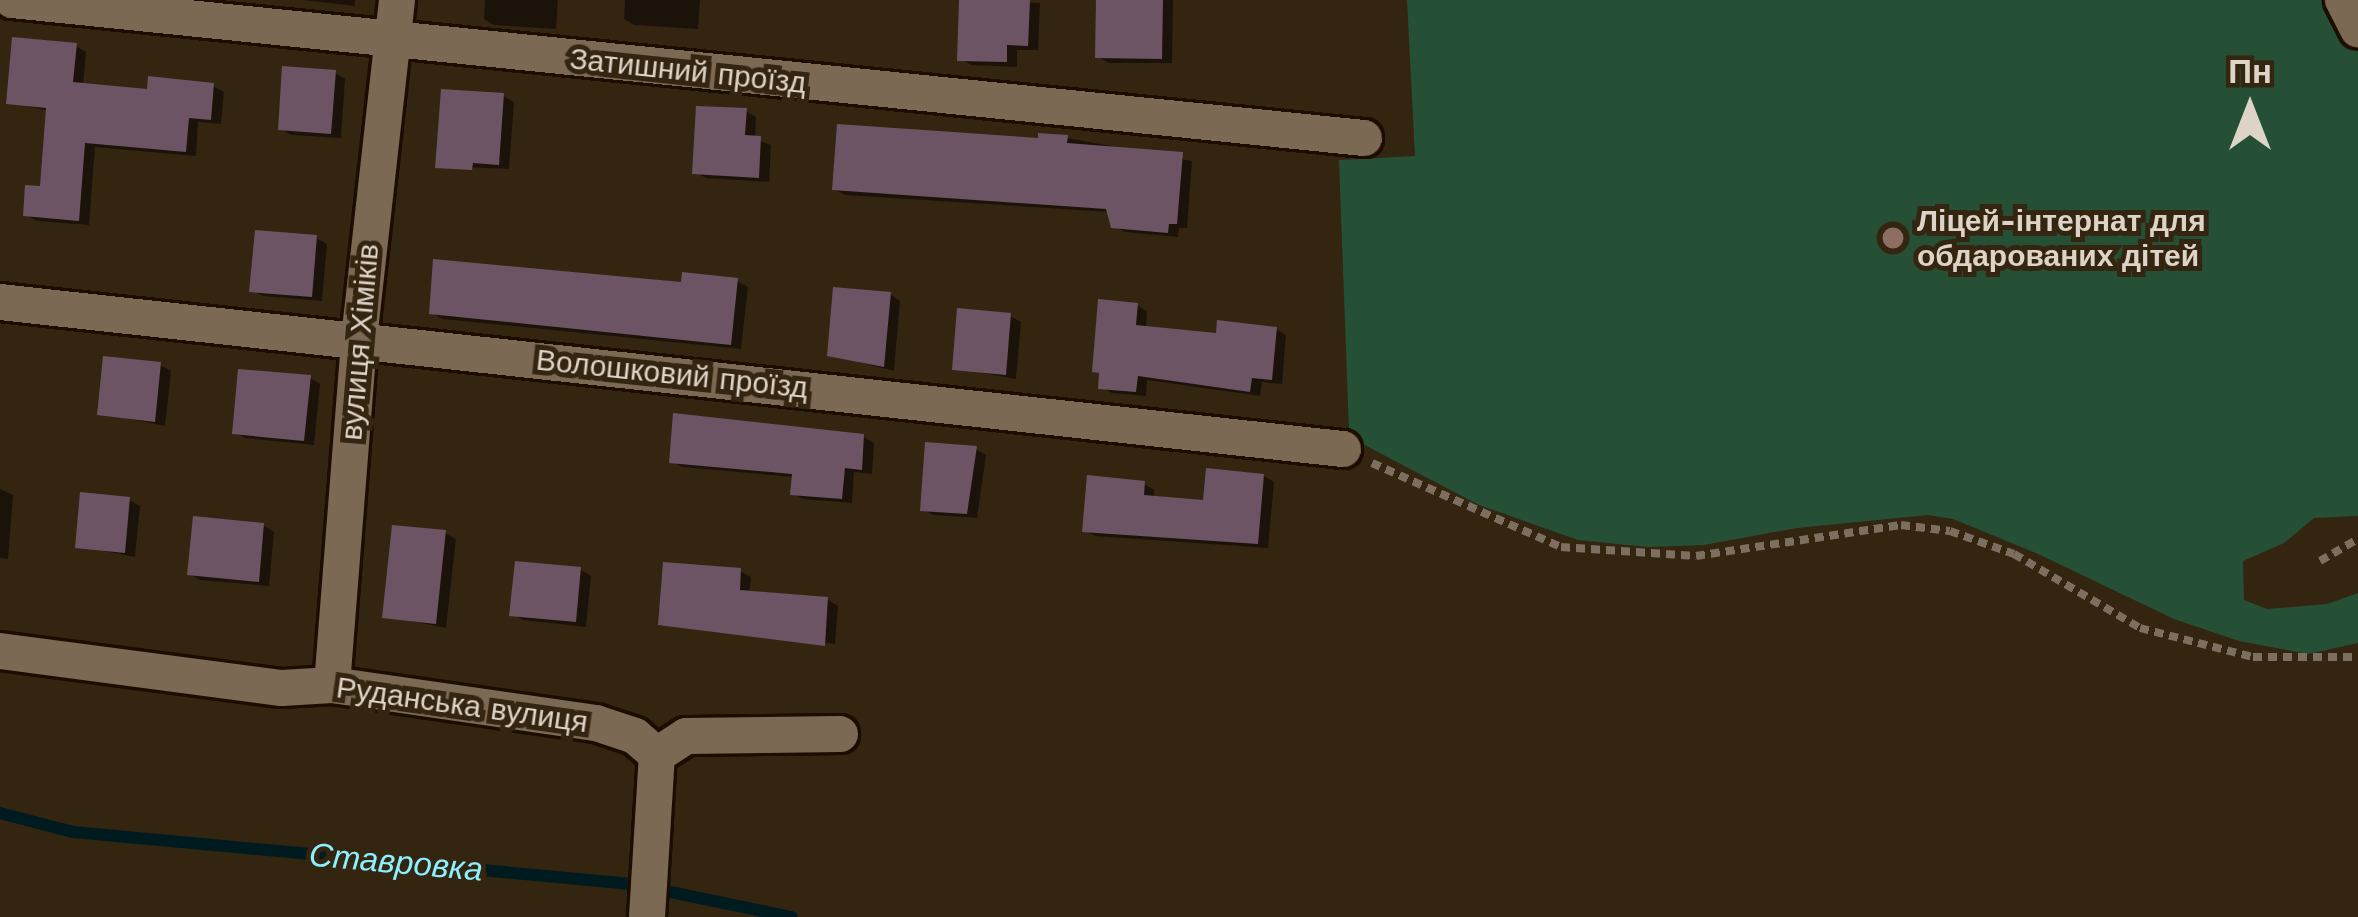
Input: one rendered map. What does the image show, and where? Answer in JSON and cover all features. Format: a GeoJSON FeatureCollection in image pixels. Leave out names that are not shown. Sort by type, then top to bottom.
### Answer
{"type":"FeatureCollection","features":[{"type":"Feature","properties":{"kind":"street","name":"Затишний проїзд"},"geometry":{"type":"LineString","coordinates":[[12,0],[1364,138]]}},
{"type":"Feature","properties":{"kind":"street","name":"вулиця Хіміків"},"geometry":{"type":"LineString","coordinates":[[332,685],[359,340],[397,0]]}},
{"type":"Feature","properties":{"kind":"street"},"geometry":{"type":"LineString","coordinates":[[2343,0],[2358,29]]}},
{"type":"Feature","properties":{"kind":"street","name":"Волошковий проїзд"},"geometry":{"type":"LineString","coordinates":[[0,302],[1343,449]]}},
{"type":"Feature","properties":{"kind":"street","name":"Руданська вулиця"},"geometry":{"type":"LineString","coordinates":[[0,651],[282,688],[332,685],[596,723],[634,736],[657,755]]}},
{"type":"Feature","properties":{"kind":"street"},"geometry":{"type":"LineString","coordinates":[[647,915],[657,755],[686,736],[840,734]]}},
{"type":"Feature","properties":{"kind":"path"},"geometry":{"type":"LineString","coordinates":[[1343,449],[1446,500],[1561,547],[1696,556],[1900,525],[1950,531],[2014,554],[2140,628],[2253,657],[2358,657]]}},
{"type":"Feature","properties":{"kind":"path"},"geometry":{"type":"LineString","coordinates":[[2320,561],[2358,539]]}},
{"type":"Feature","properties":{"kind":"green space","name":"Ліцей-інтернат для обдарованих дітей"},"geometry":{"type":"Polygon","coordinates":[[[1407,0],[2332,0],[2358,48],[2358,516],[2314,518],[2284,543],[2243,561],[2244,600],[2267,609],[2327,604],[2358,593],[2358,643],[2308,654],[2239,641],[2174,619],[1953,519],[1928,515],[1797,528],[1704,545],[1648,547],[1578,540],[1479,505],[1355,440],[1349,431],[1339,160],[1415,156],[1407,0]]]}},
{"type":"Feature","properties":{"kind":"building"},"geometry":{"type":"Polygon","coordinates":[[[959,0],[1030,0],[1028,46],[1007,45],[1007,62],[957,61],[959,0]]]}},
{"type":"Feature","properties":{"kind":"building"},"geometry":{"type":"Polygon","coordinates":[[[1096,0],[1163,0],[1162,59],[1095,58],[1096,0]]]}},
{"type":"Feature","properties":{"kind":"building"},"geometry":{"type":"Polygon","coordinates":[[[12,37],[77,43],[73,82],[147,89],[148,76],[214,83],[211,120],[189,118],[186,152],[85,143],[79,221],[23,216],[25,185],[40,186],[46,108],[6,104],[12,37]]]}},
{"type":"Feature","properties":{"kind":"building"},"geometry":{"type":"Polygon","coordinates":[[[282,66],[336,70],[331,134],[278,130],[282,66]]]}},
{"type":"Feature","properties":{"kind":"building"},"geometry":{"type":"Polygon","coordinates":[[[441,89],[504,93],[499,165],[473,163],[472,170],[435,168],[441,89]]]}},
{"type":"Feature","properties":{"kind":"building"},"geometry":{"type":"Polygon","coordinates":[[[696,106],[747,108],[745,135],[761,136],[759,178],[692,174],[696,106]]]}},
{"type":"Feature","properties":{"kind":"building"},"geometry":{"type":"Polygon","coordinates":[[[837,124],[1038,138],[1038,133],[1068,135],[1067,143],[1183,152],[1177,224],[1169,224],[1168,233],[1111,228],[1106,209],[832,190],[837,124]]]}},
{"type":"Feature","properties":{"kind":"building"},"geometry":{"type":"Polygon","coordinates":[[[255,230],[317,235],[312,297],[249,292],[255,230]]]}},
{"type":"Feature","properties":{"kind":"building"},"geometry":{"type":"Polygon","coordinates":[[[433,259],[681,282],[682,272],[738,278],[731,345],[429,314],[433,259]]]}},
{"type":"Feature","properties":{"kind":"building"},"geometry":{"type":"Polygon","coordinates":[[[833,287],[891,292],[884,367],[827,356],[833,287]]]}},
{"type":"Feature","properties":{"kind":"building"},"geometry":{"type":"Polygon","coordinates":[[[1098,299],[1138,303],[1136,325],[1216,333],[1217,320],[1277,327],[1272,380],[1252,378],[1250,392],[1138,376],[1136,392],[1098,389],[1099,373],[1092,372],[1098,299]]]}},
{"type":"Feature","properties":{"kind":"building"},"geometry":{"type":"Polygon","coordinates":[[[957,308],[1011,313],[1006,375],[952,370],[957,308]]]}},
{"type":"Feature","properties":{"kind":"building"},"geometry":{"type":"Polygon","coordinates":[[[103,356],[161,362],[155,422],[97,415],[103,356]]]}},
{"type":"Feature","properties":{"kind":"building"},"geometry":{"type":"Polygon","coordinates":[[[238,369],[311,375],[304,441],[232,434],[238,369]]]}},
{"type":"Feature","properties":{"kind":"building"},"geometry":{"type":"Polygon","coordinates":[[[673,413],[864,434],[862,470],[845,468],[842,499],[790,495],[792,474],[669,463],[673,413]]]}},
{"type":"Feature","properties":{"kind":"building"},"geometry":{"type":"Polygon","coordinates":[[[925,442],[977,446],[967,514],[920,511],[925,442]]]}},
{"type":"Feature","properties":{"kind":"building"},"geometry":{"type":"Polygon","coordinates":[[[1206,468],[1264,474],[1258,544],[1082,532],[1087,475],[1145,481],[1144,495],[1203,500],[1206,468]]]}},
{"type":"Feature","properties":{"kind":"building"},"geometry":{"type":"Polygon","coordinates":[[[80,492],[130,497],[125,553],[75,548],[80,492]]]}},
{"type":"Feature","properties":{"kind":"building"},"geometry":{"type":"Polygon","coordinates":[[[193,516],[264,523],[259,582],[187,575],[193,516]]]}},
{"type":"Feature","properties":{"kind":"building"},"geometry":{"type":"Polygon","coordinates":[[[392,525],[446,530],[436,624],[382,618],[392,525]]]}},
{"type":"Feature","properties":{"kind":"building"},"geometry":{"type":"Polygon","coordinates":[[[515,561],[581,567],[576,622],[509,616],[515,561]]]}},
{"type":"Feature","properties":{"kind":"building"},"geometry":{"type":"Polygon","coordinates":[[[663,562],[741,568],[740,590],[828,597],[825,646],[658,625],[663,562]]]}},
{"type":"Feature","properties":{"kind":"waterway","name":"Ставровка"},"geometry":{"type":"LineString","coordinates":[[0,813],[73,832],[632,884],[792,917]]}},
{"type":"Feature","properties":{"kind":"place","name":"Ліцей-інтернат для обдарованих дітей"},"geometry":{"type":"Point","coordinates":[1893,238]}}]}
